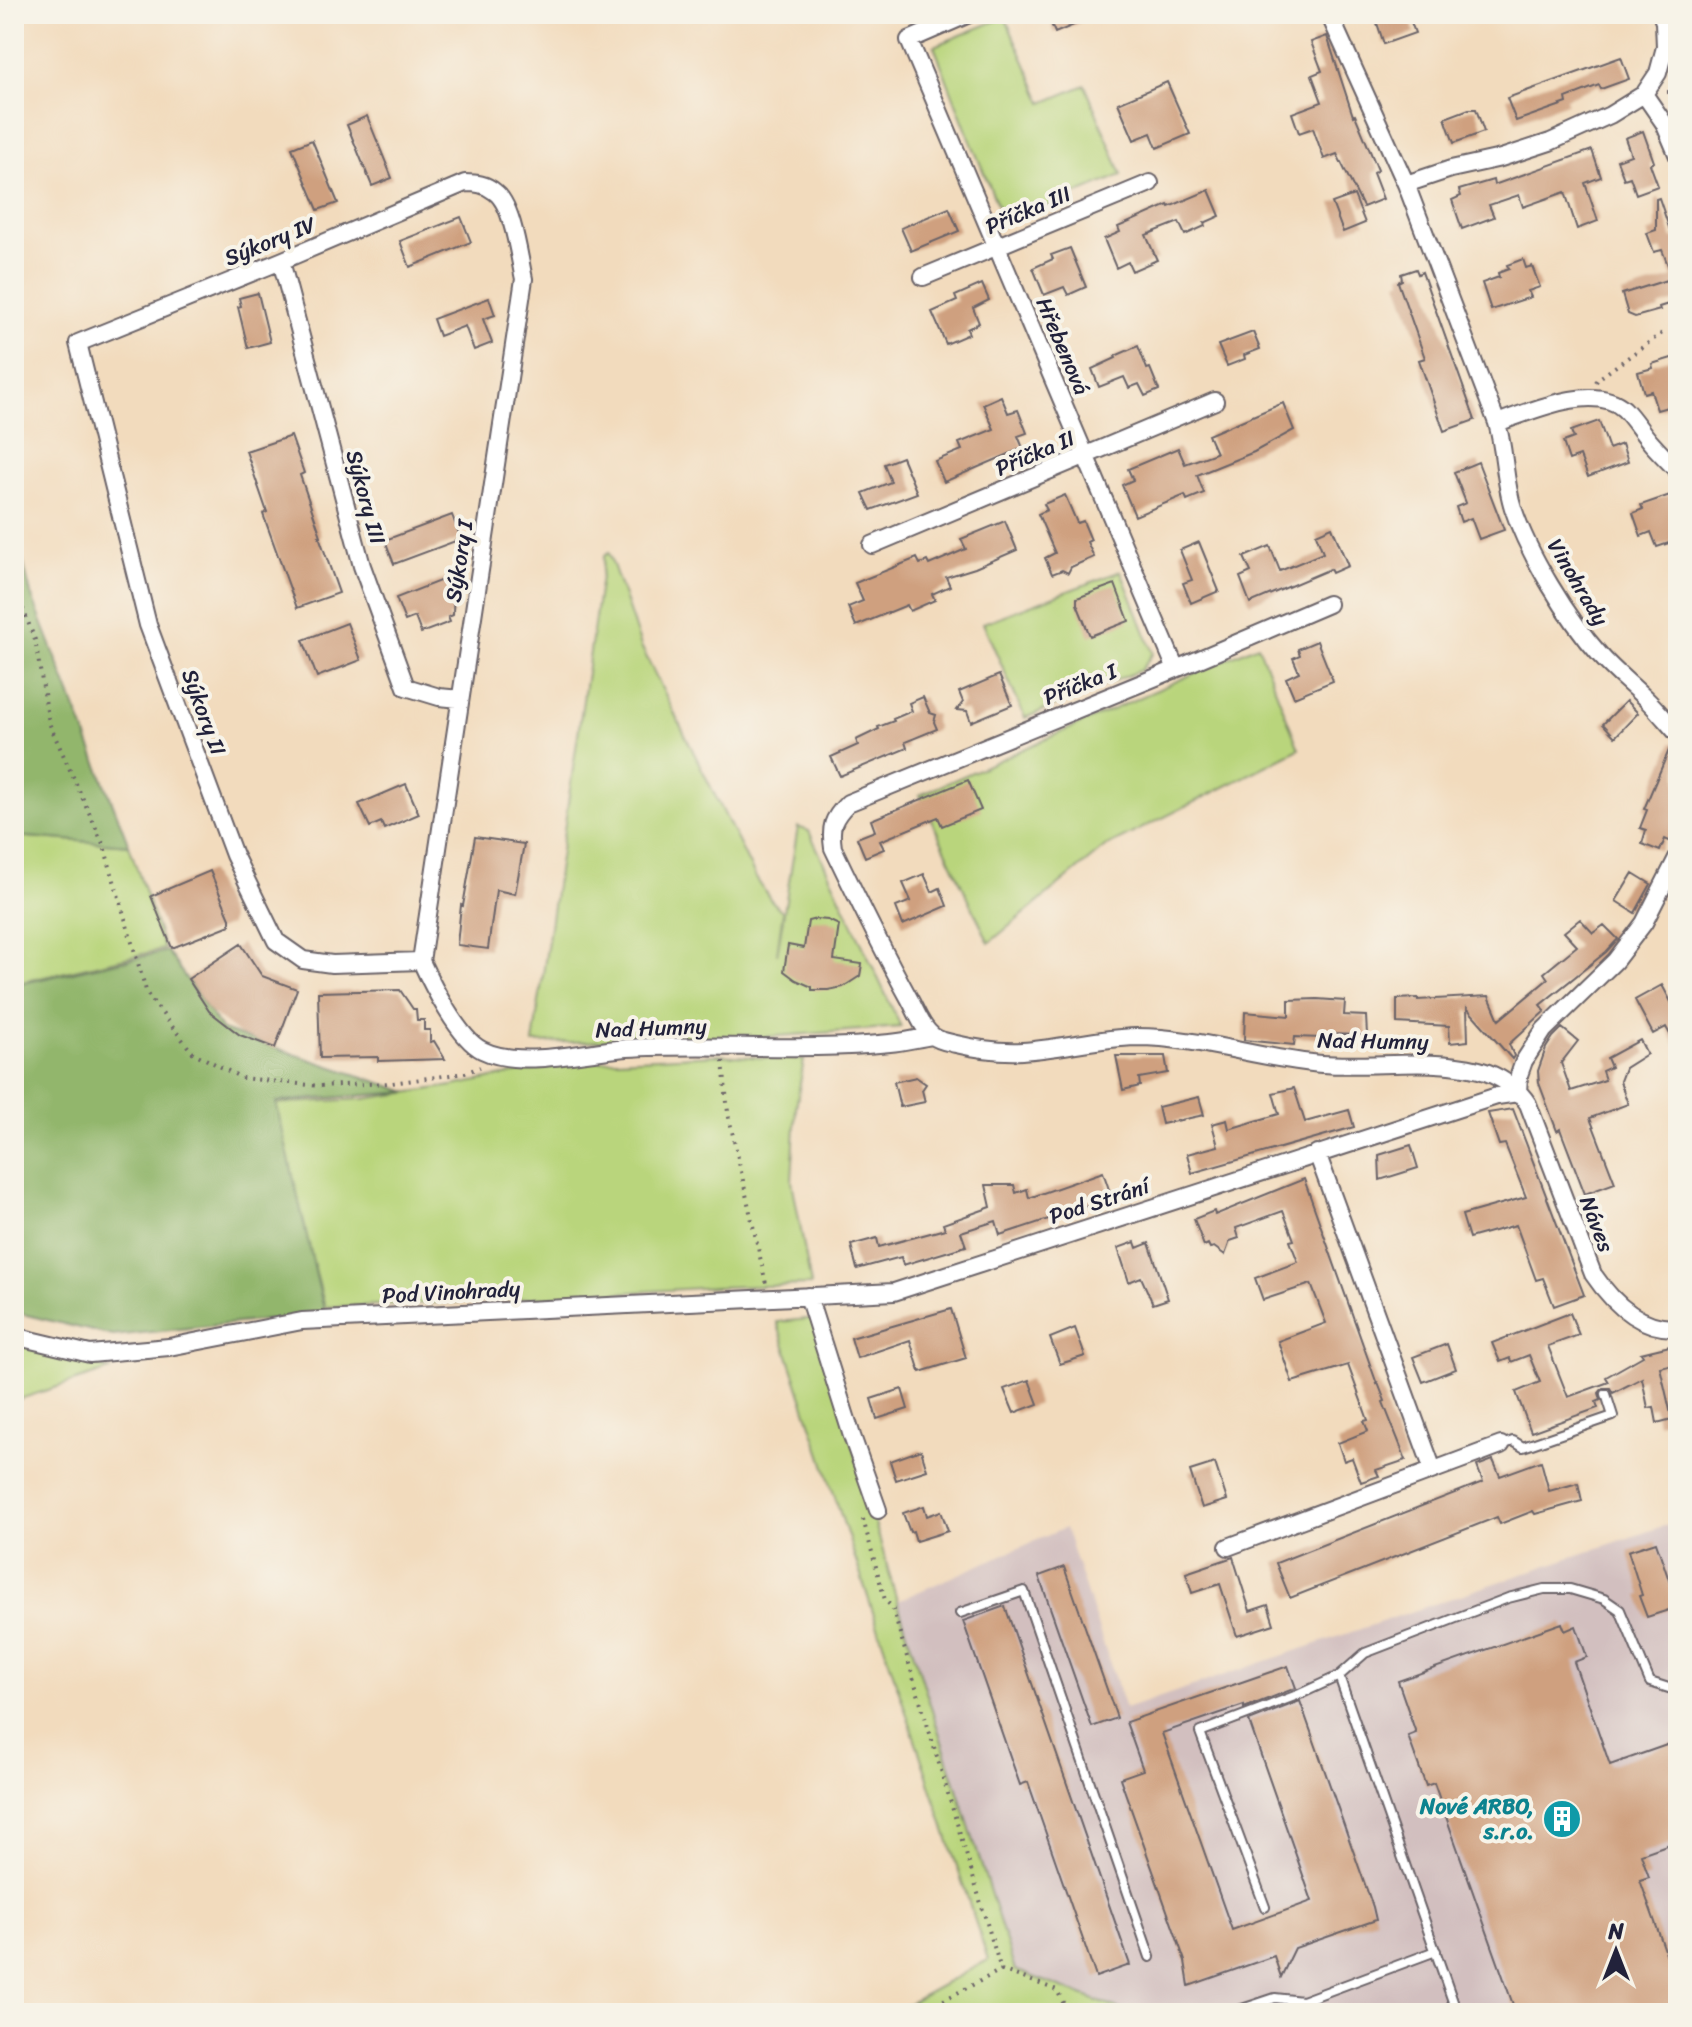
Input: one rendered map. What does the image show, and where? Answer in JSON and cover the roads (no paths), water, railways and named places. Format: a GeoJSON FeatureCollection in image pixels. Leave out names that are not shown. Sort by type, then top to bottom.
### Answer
{"type":"FeatureCollection","features":[{"type":"Feature","properties":{"kind":"street","name":"Hřebenová"},"geometry":{"type":"LineString","coordinates":[[969,14],[909,40],[1176,669]]}},
{"type":"Feature","properties":{"kind":"street","name":"Vinohrady"},"geometry":{"type":"LineString","coordinates":[[1329,14],[1406,184],[1497,423],[1512,506],[1538,561],[1584,637],[1678,734]]}},
{"type":"Feature","properties":{"kind":"street"},"geometry":{"type":"LineString","coordinates":[[1406,184],[1550,142],[1610,115],[1644,94],[1658,73],[1665,47],[1661,14]]}},
{"type":"Feature","properties":{"kind":"street"},"geometry":{"type":"LineString","coordinates":[[1644,94],[1664,123],[1678,156]]}},
{"type":"Feature","properties":{"kind":"street","name":"Sýkory IV"},"geometry":{"type":"LineString","coordinates":[[78,343],[465,183],[478,183]]}},
{"type":"Feature","properties":{"kind":"street","name":"Sýkory I"},"geometry":{"type":"LineString","coordinates":[[421,961],[524,279],[508,210],[497,193],[478,183]]}},
{"type":"Feature","properties":{"kind":"street","name":"Příčka III"},"geometry":{"type":"LineString","coordinates":[[923,277],[1150,183]]}},
{"type":"Feature","properties":{"kind":"street","name":"Sýkory III"},"geometry":{"type":"LineString","coordinates":[[281,261],[362,566],[406,687],[439,697],[460,699]]}},
{"type":"Feature","properties":{"kind":"street","name":"Sýkory II"},"geometry":{"type":"LineString","coordinates":[[78,343],[148,625],[234,855],[276,941],[303,960],[332,964],[421,961]]}},
{"type":"Feature","properties":{"kind":"street"},"geometry":{"type":"LineString","coordinates":[[1497,423],[1560,402],[1599,398],[1624,409],[1678,471]]}},
{"type":"Feature","properties":{"kind":"street","name":"Příčka II"},"geometry":{"type":"LineString","coordinates":[[872,545],[1215,401]]}},
{"type":"Feature","properties":{"kind":"street","name":"Příčka I"},"geometry":{"type":"LineString","coordinates":[[932,1036],[883,952],[833,848],[831,833],[835,815],[848,803],[1328,604]]}},
{"type":"Feature","properties":{"kind":"street"},"geometry":{"type":"LineString","coordinates":[[1518,1093],[1524,1061],[1544,1030],[1615,961],[1644,923],[1678,856]]}},
{"type":"Feature","properties":{"kind":"street","name":"Nad Humny"},"geometry":{"type":"LineString","coordinates":[[421,961],[436,994],[472,1044],[507,1057],[535,1059],[628,1048],[808,1047],[891,1043],[932,1036],[967,1047],[1001,1051],[1054,1048],[1108,1038],[1138,1037],[1197,1042],[1324,1064],[1450,1065],[1494,1075],[1518,1093]]}},
{"type":"Feature","properties":{"kind":"street","name":"Pod Strání"},"geometry":{"type":"LineString","coordinates":[[894,1292],[1317,1153],[1497,1096],[1518,1093]]}},
{"type":"Feature","properties":{"kind":"street","name":"Náves"},"geometry":{"type":"LineString","coordinates":[[1518,1093],[1528,1104],[1593,1274],[1605,1292],[1631,1315],[1647,1323],[1678,1328]]}},
{"type":"Feature","properties":{"kind":"street"},"geometry":{"type":"LineString","coordinates":[[1317,1153],[1433,1470]]}},
{"type":"Feature","properties":{"kind":"street","name":"Pod Vinohrady"},"geometry":{"type":"LineString","coordinates":[[14,1336],[90,1354],[169,1347],[302,1321],[894,1292]]}},
{"type":"Feature","properties":{"kind":"street"},"geometry":{"type":"LineString","coordinates":[[808,1296],[870,1512]]}},
{"type":"Feature","properties":{"kind":"street"},"geometry":{"type":"LineString","coordinates":[[1228,1547],[1501,1445]]}},
{"type":"Feature","properties":{"kind":"lane"},"geometry":{"type":"LineString","coordinates":[[1501,1445],[1513,1441],[1523,1447],[1613,1416],[1606,1394]]}},
{"type":"Feature","properties":{"kind":"lane"},"geometry":{"type":"LineString","coordinates":[[1265,1907],[1200,1732],[1339,1676],[1365,1653],[1508,1598],[1544,1589],[1570,1589],[1604,1599],[1620,1610],[1650,1682],[1678,1691]]}},
{"type":"Feature","properties":{"kind":"lane"},"geometry":{"type":"LineString","coordinates":[[960,1613],[1024,1591],[1150,1957]]}},
{"type":"Feature","properties":{"kind":"lane"},"geometry":{"type":"LineString","coordinates":[[1339,1676],[1457,2013]]}},
{"type":"Feature","properties":{"kind":"lane"},"geometry":{"type":"LineString","coordinates":[[1230,2013],[1275,1998],[1302,2001],[1436,1951]]}},
{"type":"Feature","properties":{"kind":"lane"},"geometry":{"type":"LineString","coordinates":[[1302,2001],[1307,2013]]}},
{"type":"Feature","properties":{"kind":"place","name":"Nové ARBO, s.r.o."},"geometry":{"type":"Point","coordinates":[1562,1819]}}]}
